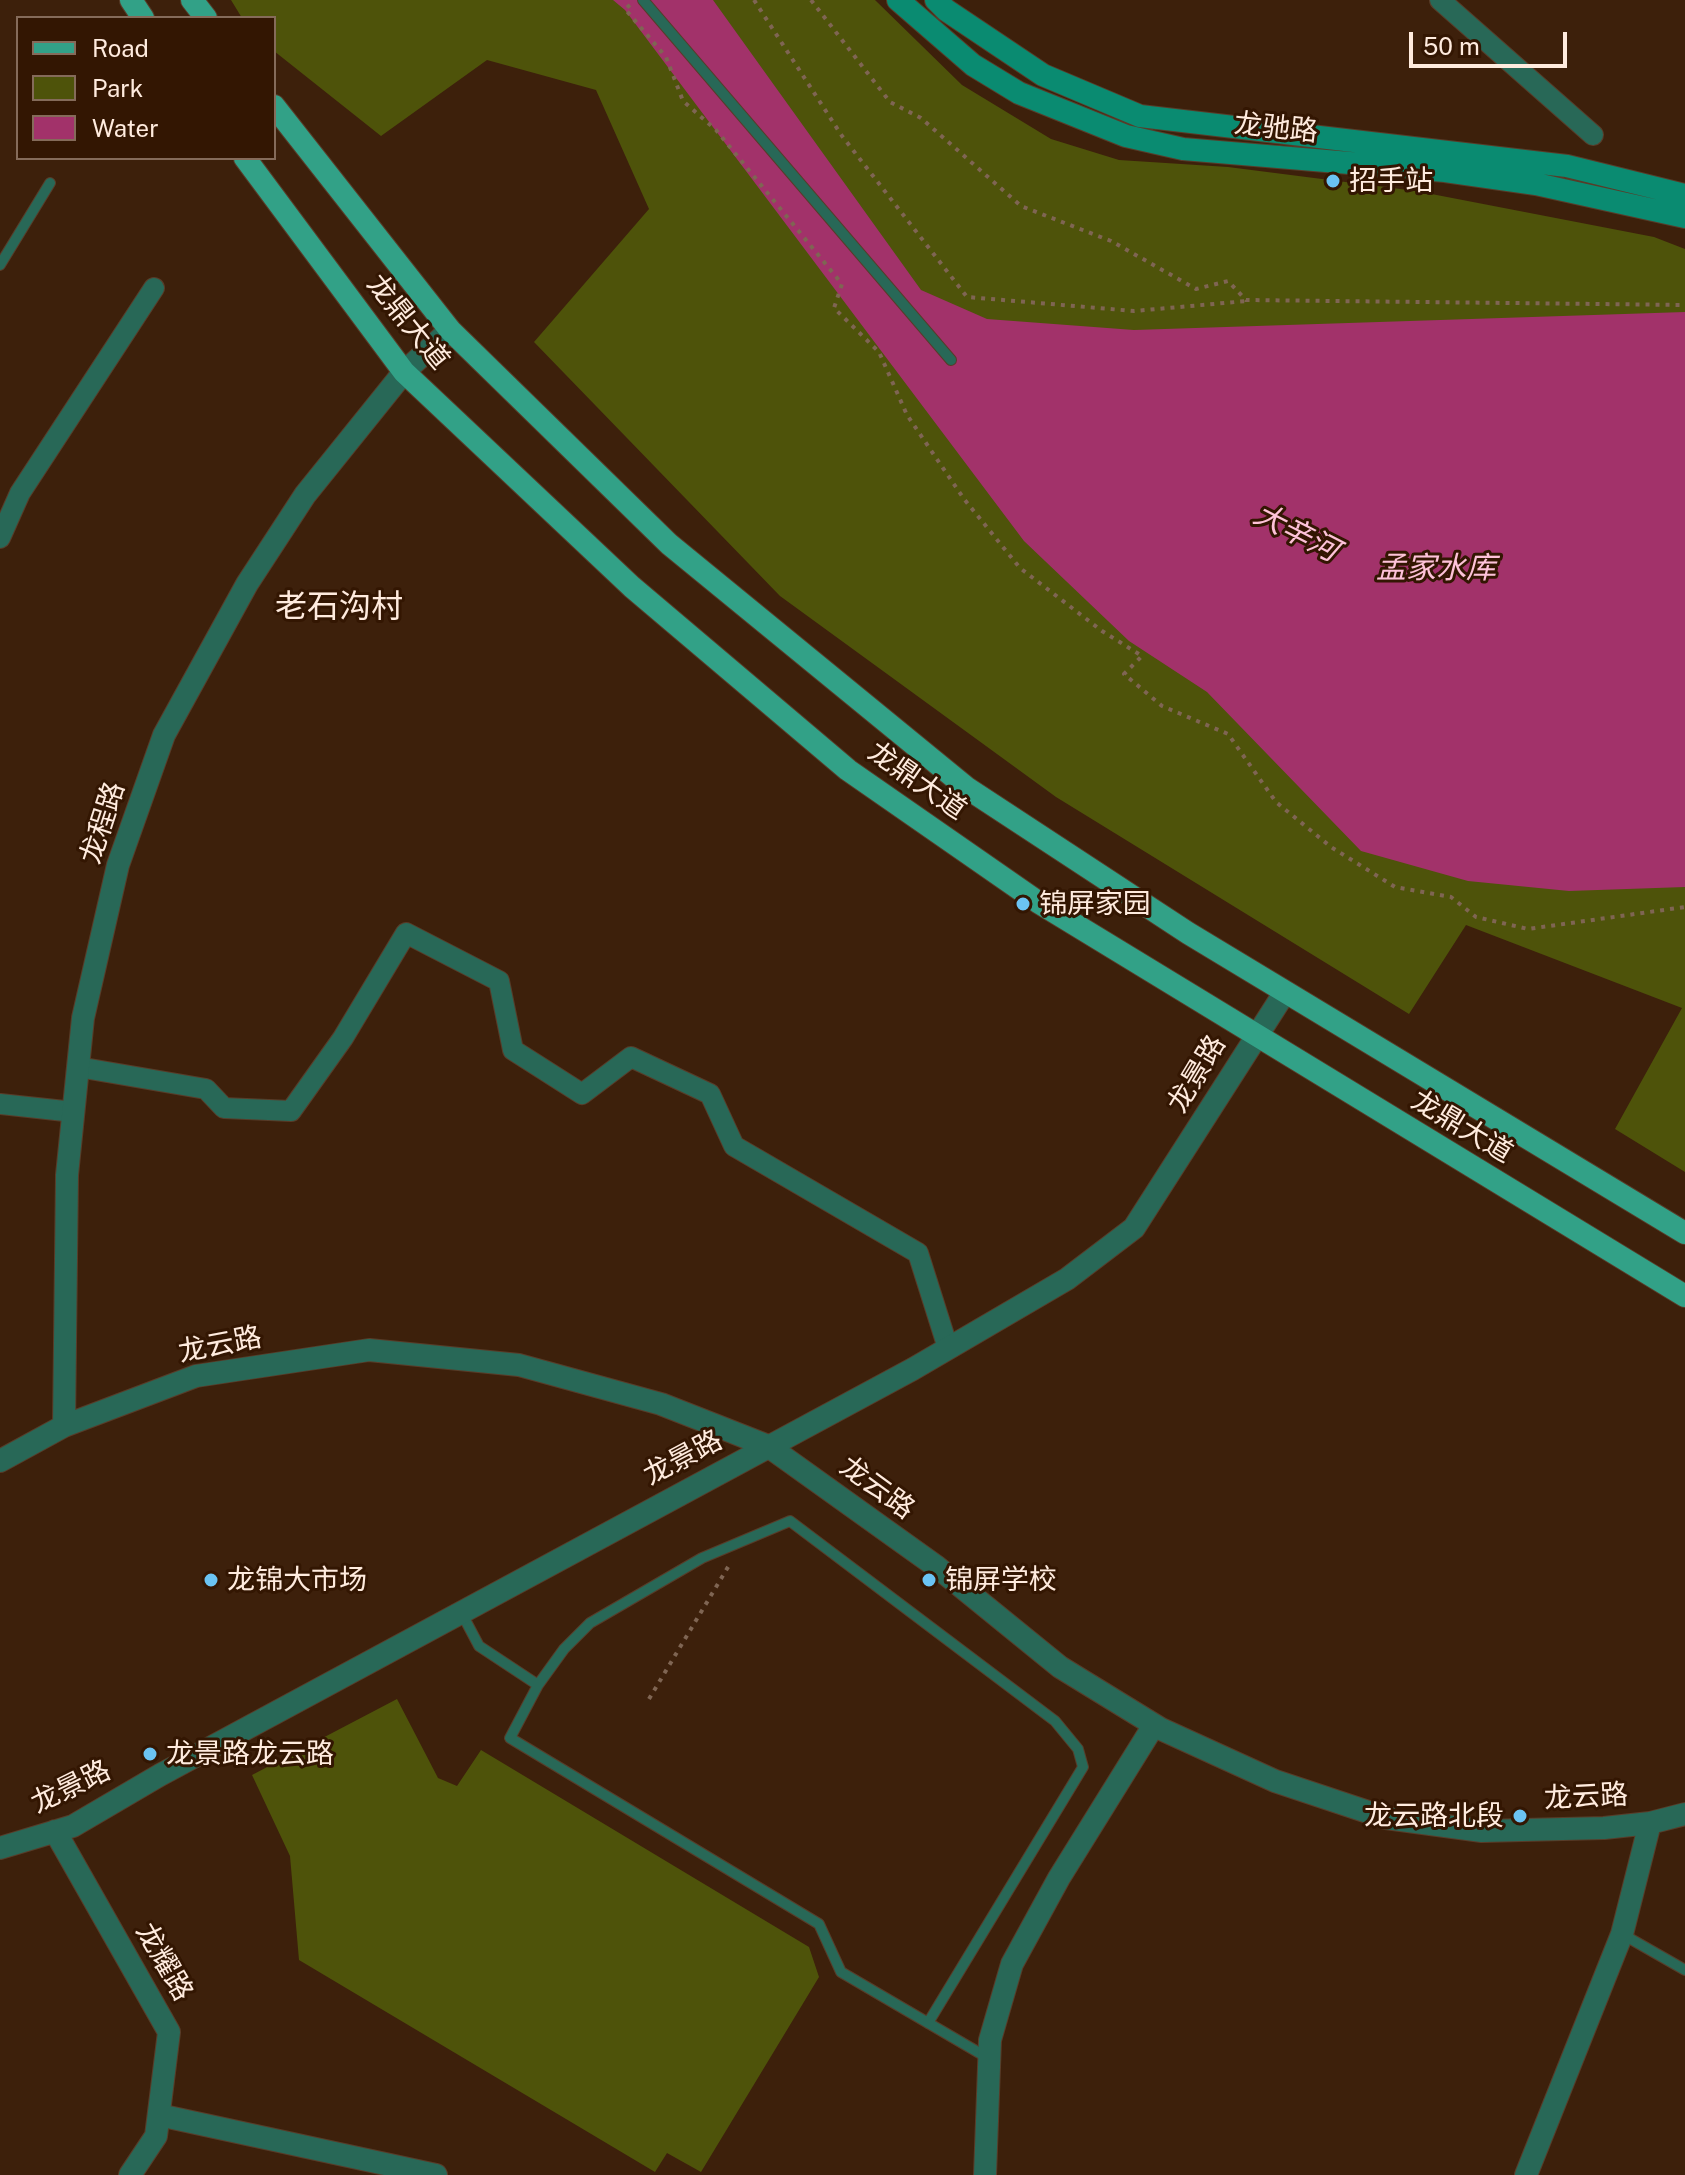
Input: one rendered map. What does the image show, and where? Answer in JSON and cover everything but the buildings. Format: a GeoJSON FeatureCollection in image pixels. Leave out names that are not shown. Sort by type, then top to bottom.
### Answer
{"type":"FeatureCollection","features":[{"type":"Feature","properties":{"kind":"main road"},"geometry":{"type":"LineString","coordinates":[[192,0],[204,16]]}},
{"type":"Feature","properties":{"kind":"main road","name":"龙驰路"},"geometry":{"type":"LineString","coordinates":[[898,0],[973,65],[1019,93],[1126,136],[1183,149],[1445,171],[1536,184],[1685,217]]}},
{"type":"Feature","properties":{"kind":"main road","name":"龙驰路"},"geometry":{"type":"LineString","coordinates":[[936,0],[946,10],[1043,75],[1140,116],[1567,166],[1685,195]]}},
{"type":"Feature","properties":{"kind":"main road","name":"龙鼎大道"},"geometry":{"type":"LineString","coordinates":[[276,109],[450,330],[669,544],[967,788],[1188,933],[1685,1233]]}},
{"type":"Feature","properties":{"kind":"main road","name":"龙鼎大道"},"geometry":{"type":"LineString","coordinates":[[246,160],[404,372],[632,587],[848,770],[1038,902],[1685,1296]]}},
{"type":"Feature","properties":{"kind":"street"},"geometry":{"type":"LineString","coordinates":[[1440,0],[1593,135]]}},
{"type":"Feature","properties":{"kind":"street"},"geometry":{"type":"LineString","coordinates":[[0,538],[20,493],[154,288]]}},
{"type":"Feature","properties":{"kind":"street","name":"龙程路"},"geometry":{"type":"LineString","coordinates":[[64,1426],[67,1175],[83,1018],[118,865],[164,735],[247,584],[305,495],[404,372],[450,330]]}},
{"type":"Feature","properties":{"kind":"street"},"geometry":{"type":"LineString","coordinates":[[78,1067],[206,1089],[224,1108],[291,1111],[343,1038],[406,933],[499,981],[513,1050],[582,1094],[631,1057],[710,1094],[734,1146],[918,1253],[948,1348]]}},
{"type":"Feature","properties":{"kind":"street","name":"龙景路"},"geometry":{"type":"LineString","coordinates":[[0,1848],[73,1826],[948,1348],[1067,1279],[1134,1228],[1285,992]]}},
{"type":"Feature","properties":{"kind":"street"},"geometry":{"type":"LineString","coordinates":[[0,1104],[74,1112]]}},
{"type":"Feature","properties":{"kind":"street","name":"龙云路"},"geometry":{"type":"LineString","coordinates":[[0,1461],[64,1426],[196,1376],[369,1350],[519,1365],[661,1404],[768,1446],[937,1567],[1060,1667],[1154,1725],[1275,1781],[1386,1818],[1482,1831],[1650,1823],[1685,1814]]}},
{"type":"Feature","properties":{"kind":"street"},"geometry":{"type":"LineString","coordinates":[[985,2175],[990,2040],[1012,1964],[1059,1878],[1154,1725]]}},
{"type":"Feature","properties":{"kind":"street"},"geometry":{"type":"LineString","coordinates":[[1526,2175],[1622,1934],[1650,1823]]}},
{"type":"Feature","properties":{"kind":"street","name":"龙耀路"},"geometry":{"type":"LineString","coordinates":[[55,1831],[169,2032],[156,2136],[130,2175]]}},
{"type":"Feature","properties":{"kind":"street"},"geometry":{"type":"LineString","coordinates":[[159,2115],[436,2175]]}},
{"type":"Feature","properties":{"kind":"lane"},"geometry":{"type":"LineString","coordinates":[[643,0],[951,360]]}},
{"type":"Feature","properties":{"kind":"lane"},"geometry":{"type":"LineString","coordinates":[[0,265],[50,183]]}},
{"type":"Feature","properties":{"kind":"lane"},"geometry":{"type":"LineString","coordinates":[[928,2023],[1083,1767],[1078,1749],[1055,1721],[790,1521],[702,1558],[590,1623],[564,1649],[538,1685],[510,1738],[819,1924],[841,1972],[989,2059]]}},
{"type":"Feature","properties":{"kind":"lane"},"geometry":{"type":"LineString","coordinates":[[461,1612],[479,1646],[538,1685]]}},
{"type":"Feature","properties":{"kind":"lane"},"geometry":{"type":"LineString","coordinates":[[1622,1934],[1685,1970]]}},
{"type":"Feature","properties":{"kind":"path"},"geometry":{"type":"LineString","coordinates":[[754,0],[842,136],[967,297],[1134,311],[1257,300]]}},
{"type":"Feature","properties":{"kind":"path"},"geometry":{"type":"LineString","coordinates":[[811,0],[890,102],[921,118],[1021,206],[1111,241],[1196,289],[1228,281],[1246,300],[1685,305]]}},
{"type":"Feature","properties":{"kind":"path"},"geometry":{"type":"LineString","coordinates":[[625,9],[666,57],[683,101],[716,130],[842,284],[834,308],[879,352],[907,415],[964,499],[1020,568],[1102,631],[1142,656],[1124,674],[1162,706],[1228,734],[1276,802],[1331,847],[1395,887],[1451,897],[1476,917],[1528,929],[1685,907]]}},
{"type":"Feature","properties":{"kind":"path"},"geometry":{"type":"LineString","coordinates":[[649,1699],[744,1539]]}},
{"type":"Feature","properties":{"kind":"green space"},"geometry":{"type":"Polygon","coordinates":[[[231,0],[875,0],[962,85],[1051,139],[1119,160],[1228,167],[1416,191],[1654,237],[1685,249],[1685,1172],[1615,1129],[1682,1008],[1466,925],[1409,1014],[1056,797],[780,596],[534,342],[649,209],[596,90],[487,60],[381,136],[276,53],[276,16],[241,16],[231,0]]]}},
{"type":"Feature","properties":{"kind":"green space"},"geometry":{"type":"Polygon","coordinates":[[[397,1699],[438,1778],[457,1786],[481,1750],[809,1947],[819,1977],[701,2172],[667,2153],[655,2172],[299,1960],[290,1856],[252,1775],[397,1699]]]}},
{"type":"Feature","properties":{"kind":"water","name":"孟家水库"},"geometry":{"type":"Polygon","coordinates":[[[613,0],[713,0],[921,290],[987,319],[1134,330],[1685,312],[1685,887],[1569,891],[1468,881],[1361,851],[1207,692],[1129,641],[1024,541],[625,10],[613,0]]]}},
{"type":"Feature","properties":{"kind":"place","name":"招手站"},"geometry":{"type":"Point","coordinates":[1333,181]}},
{"type":"Feature","properties":{"kind":"place","name":"锦屏家园"},"geometry":{"type":"Point","coordinates":[1023,904]}},
{"type":"Feature","properties":{"kind":"place","name":"龙锦大市场"},"geometry":{"type":"Point","coordinates":[211,1580]}},
{"type":"Feature","properties":{"kind":"place","name":"锦屏学校"},"geometry":{"type":"Point","coordinates":[929,1580]}},
{"type":"Feature","properties":{"kind":"place","name":"龙景路龙云路"},"geometry":{"type":"Point","coordinates":[150,1754]}},
{"type":"Feature","properties":{"kind":"place","name":"龙云路北段"},"geometry":{"type":"Point","coordinates":[1520,1816]}},
{"type":"Feature","properties":{"kind":"district","name":"老石沟村"},"geometry":{"type":"Point","coordinates":[339,607]}},
{"type":"Feature","properties":{"kind":"water label","name":"大辛河"},"geometry":{"type":"Point","coordinates":[1296,533]}}]}
